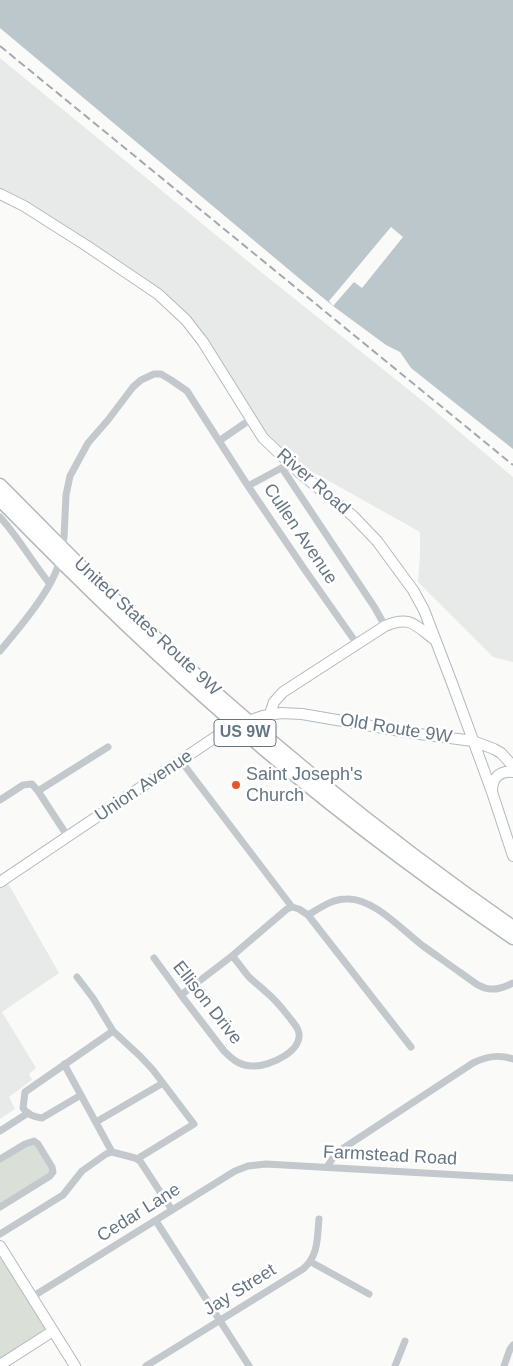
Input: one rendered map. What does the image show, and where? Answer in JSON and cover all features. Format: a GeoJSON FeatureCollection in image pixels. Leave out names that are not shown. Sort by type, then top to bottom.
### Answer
{"type":"FeatureCollection","features":[{"type":"Feature","properties":{"kind":"highway","name":"United States Route 9W"},"geometry":{"type":"LineString","coordinates":[[0,485],[242,723],[317,792],[420,866],[513,938]]}},
{"type":"Feature","properties":{"kind":"highway","name":"United States Route 9W"},"geometry":{"type":"LineString","coordinates":[[0,500],[150,648],[242,723]]}},
{"type":"Feature","properties":{"kind":"highway","name":"United States Route 9W"},"geometry":{"type":"LineString","coordinates":[[420,866],[513,927]]}},
{"type":"Feature","properties":{"kind":"street","name":"River Road"},"geometry":{"type":"LineString","coordinates":[[0,194],[24,206],[88,246],[158,294],[186,320],[203,342],[263,438],[286,465],[300,473],[353,516],[377,541],[418,600],[436,640],[492,792],[513,856]]}},
{"type":"Feature","properties":{"kind":"street","name":"Cullen Avenue"},"geometry":{"type":"LineString","coordinates":[[0,651],[29,615],[50,584],[60,561],[64,537],[66,496],[74,467],[88,443],[133,387],[141,380],[154,374],[161,374],[187,392],[248,486],[357,644]]}},
{"type":"Feature","properties":{"kind":"street"},"geometry":{"type":"LineString","coordinates":[[219,441],[251,419]]}},
{"type":"Feature","properties":{"kind":"street"},"geometry":{"type":"LineString","coordinates":[[248,486],[286,465],[385,626]]}},
{"type":"Feature","properties":{"kind":"street"},"geometry":{"type":"LineString","coordinates":[[0,517],[12,530],[50,584]]}},
{"type":"Feature","properties":{"kind":"street"},"geometry":{"type":"LineString","coordinates":[[270,714],[274,702],[282,693],[385,626],[398,620],[406,620],[413,623],[436,640]]}},
{"type":"Feature","properties":{"kind":"street","name":"Union Avenue"},"geometry":{"type":"LineString","coordinates":[[0,882],[223,732],[242,723],[270,714]]}},
{"type":"Feature","properties":{"kind":"street","name":"Old Route 9W"},"geometry":{"type":"LineString","coordinates":[[270,714],[302,714],[473,742],[501,753],[513,766]]}},
{"type":"Feature","properties":{"kind":"street"},"geometry":{"type":"LineString","coordinates":[[38,790],[108,747]]}},
{"type":"Feature","properties":{"kind":"street"},"geometry":{"type":"LineString","coordinates":[[180,761],[292,907],[308,915],[411,1047]]}},
{"type":"Feature","properties":{"kind":"street"},"geometry":{"type":"LineString","coordinates":[[492,792],[493,782],[498,776],[504,772],[513,772]]}},
{"type":"Feature","properties":{"kind":"street"},"geometry":{"type":"LineString","coordinates":[[0,800],[23,785],[32,784],[38,790],[68,837]]}},
{"type":"Feature","properties":{"kind":"street"},"geometry":{"type":"LineString","coordinates":[[308,915],[330,902],[348,898],[360,900],[381,912],[423,946],[477,984],[491,989],[513,983]]}},
{"type":"Feature","properties":{"kind":"street"},"geometry":{"type":"LineString","coordinates":[[181,995],[232,956],[286,909],[292,907]]}},
{"type":"Feature","properties":{"kind":"street","name":"Ellison Drive"},"geometry":{"type":"LineString","coordinates":[[154,958],[224,1051],[237,1063],[248,1066],[261,1066],[274,1062],[296,1046],[299,1034],[296,1026],[281,1006],[249,977],[232,956]]}},
{"type":"Feature","properties":{"kind":"street"},"geometry":{"type":"LineString","coordinates":[[77,976],[113,1031],[141,1057],[194,1124],[137,1159]]}},
{"type":"Feature","properties":{"kind":"street"},"geometry":{"type":"LineString","coordinates":[[81,1095],[42,1118],[28,1113],[22,1108],[25,1092],[113,1031]]}},
{"type":"Feature","properties":{"kind":"street"},"geometry":{"type":"LineString","coordinates":[[327,1167],[337,1152],[473,1063],[493,1056],[504,1056],[513,1059]]}},
{"type":"Feature","properties":{"kind":"street"},"geometry":{"type":"LineString","coordinates":[[64,1064],[112,1152]]}},
{"type":"Feature","properties":{"kind":"street"},"geometry":{"type":"LineString","coordinates":[[96,1122],[163,1083]]}},
{"type":"Feature","properties":{"kind":"street"},"geometry":{"type":"LineString","coordinates":[[0,1131],[28,1113]]}},
{"type":"Feature","properties":{"kind":"street"},"geometry":{"type":"LineString","coordinates":[[0,1160],[25,1144],[34,1141],[38,1144],[53,1172],[50,1176],[0,1207]]}},
{"type":"Feature","properties":{"kind":"street"},"geometry":{"type":"LineString","coordinates":[[0,1234],[62,1196],[82,1171],[106,1154],[112,1152],[137,1159],[172,1210]]}},
{"type":"Feature","properties":{"kind":"street","name":"Farmstead Road"},"geometry":{"type":"LineString","coordinates":[[266,1164],[513,1178]]}},
{"type":"Feature","properties":{"kind":"street","name":"Cedar Lane"},"geometry":{"type":"LineString","coordinates":[[32,1298],[235,1171],[248,1166],[266,1164]]}},
{"type":"Feature","properties":{"kind":"street"},"geometry":{"type":"LineString","coordinates":[[319,1219],[315,1254],[310,1262],[369,1294]]}},
{"type":"Feature","properties":{"kind":"street"},"geometry":{"type":"LineString","coordinates":[[156,1221],[249,1366]]}},
{"type":"Feature","properties":{"kind":"street"},"geometry":{"type":"LineString","coordinates":[[0,1246],[75,1366]]}},
{"type":"Feature","properties":{"kind":"street","name":"Jay Street"},"geometry":{"type":"LineString","coordinates":[[146,1366],[303,1269],[310,1262]]}},
{"type":"Feature","properties":{"kind":"street"},"geometry":{"type":"LineString","coordinates":[[0,1365],[53,1331]]}},
{"type":"Feature","properties":{"kind":"street"},"geometry":{"type":"LineString","coordinates":[[394,1366],[405,1341]]}},
{"type":"Feature","properties":{"kind":"street"},"geometry":{"type":"LineString","coordinates":[[504,1366],[512,1346]]}},
{"type":"Feature","properties":{"kind":"shaded area"},"geometry":{"type":"Polygon","coordinates":[[[0,0],[513,0],[513,449],[411,368],[400,352],[386,345],[300,279],[0,28],[0,0]]]}},
{"type":"Feature","properties":{"kind":"shaded area"},"geometry":{"type":"Polygon","coordinates":[[[0,58],[261,272],[424,402],[513,477],[513,662],[493,657],[418,582],[420,532],[320,476],[290,462],[251,419],[186,320],[158,294],[0,195],[0,58]]]}},
{"type":"Feature","properties":{"kind":"shaded area"},"geometry":{"type":"Polygon","coordinates":[[[5,878],[59,973],[2,1012],[36,1068],[29,1074],[32,1080],[9,1097],[15,1109],[0,1119],[0,882],[5,878]]]}},
{"type":"Feature","properties":{"kind":"shaded area"},"geometry":{"type":"Polygon","coordinates":[[[34,1141],[53,1172],[0,1207],[0,1159],[34,1141]]]}},
{"type":"Feature","properties":{"kind":"shaded area"},"geometry":{"type":"Polygon","coordinates":[[[0,1246],[53,1331],[0,1365],[0,1246]]]}},
{"type":"Feature","properties":{"kind":"pier"},"geometry":{"type":"Polygon","coordinates":[[[391,227],[403,237],[362,288],[354,282],[333,306],[329,301],[391,227]]]}},
{"type":"Feature","properties":{"kind":"railway"},"geometry":{"type":"LineString","coordinates":[[0,46],[513,465]]}},
{"type":"Feature","properties":{"kind":"place","name":"Saint Joseph's Church"},"geometry":{"type":"Point","coordinates":[236,785]}}]}
